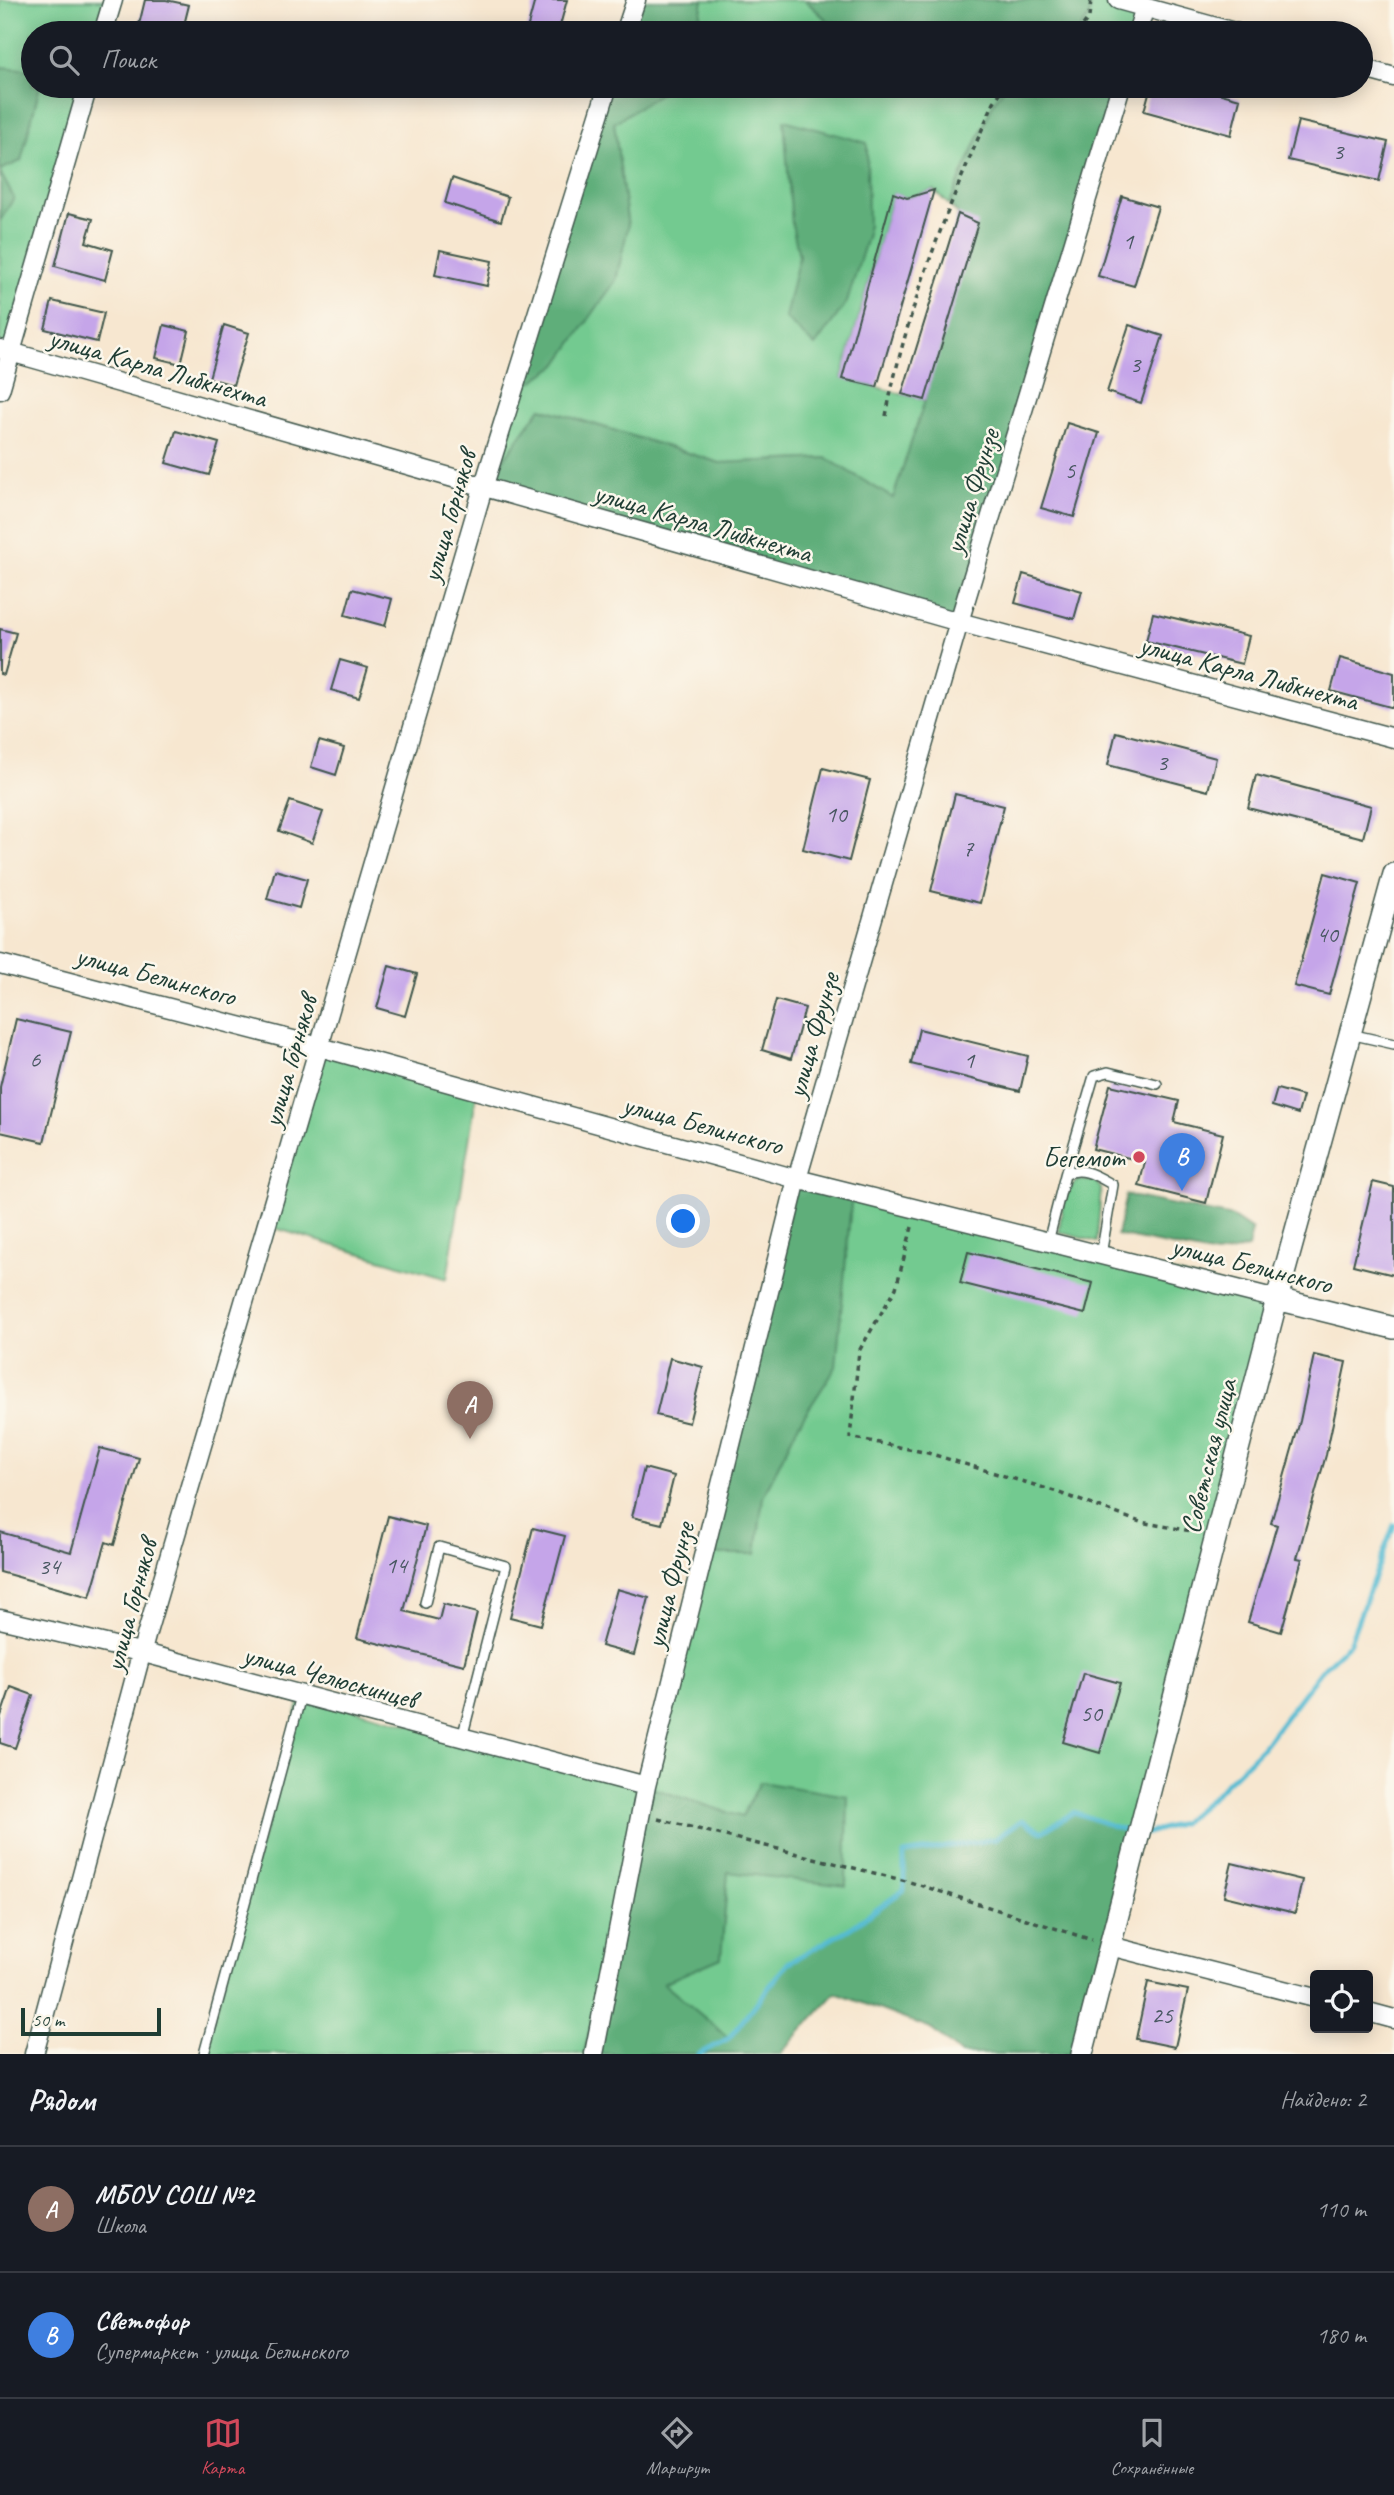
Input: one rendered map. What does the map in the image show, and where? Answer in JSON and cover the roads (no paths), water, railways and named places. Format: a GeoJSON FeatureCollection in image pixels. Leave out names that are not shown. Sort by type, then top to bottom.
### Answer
{"type":"FeatureCollection","features":[{"type":"Feature","properties":{"kind":"street"},"geometry":{"type":"LineString","coordinates":[[107,21],[113,0]]}},
{"type":"Feature","properties":{"kind":"street"},"geometry":{"type":"LineString","coordinates":[[629,21],[636,0]]}},
{"type":"Feature","properties":{"kind":"street"},"geometry":{"type":"LineString","coordinates":[[1118,0],[1195,21]]}},
{"type":"Feature","properties":{"kind":"street"},"geometry":{"type":"LineString","coordinates":[[1141,21],[1145,7]]}},
{"type":"Feature","properties":{"kind":"street"},"geometry":{"type":"LineString","coordinates":[[1373,71],[1394,77]]}},
{"type":"Feature","properties":{"kind":"street"},"geometry":{"type":"LineString","coordinates":[[0,390],[5,350],[84,98]]}},
{"type":"Feature","properties":{"kind":"street","name":"улица Горняков"},"geometry":{"type":"LineString","coordinates":[[34,2054],[150,1623],[483,488],[604,98]]}},
{"type":"Feature","properties":{"kind":"street","name":"улица Фрунзе"},"geometry":{"type":"LineString","coordinates":[[594,2054],[639,1814],[797,1179],[959,622],[1117,98]]}},
{"type":"Feature","properties":{"kind":"street","name":"улица Карла Либкнехта"},"geometry":{"type":"LineString","coordinates":[[5,350],[959,622],[1394,738]]}},
{"type":"Feature","properties":{"kind":"street","name":"Советская улица"},"geometry":{"type":"LineString","coordinates":[[1082,2054],[1277,1299],[1394,874]]}},
{"type":"Feature","properties":{"kind":"street","name":"улица Белинского"},"geometry":{"type":"LineString","coordinates":[[0,964],[320,1047],[797,1179],[1394,1328]]}},
{"type":"Feature","properties":{"kind":"street","name":"улица Челюскинцев"},"geometry":{"type":"LineString","coordinates":[[0,1619],[144,1653],[646,1786]]}},
{"type":"Feature","properties":{"kind":"street"},"geometry":{"type":"LineString","coordinates":[[1110,1946],[1310,1997]]}},
{"type":"Feature","properties":{"kind":"street"},"geometry":{"type":"LineString","coordinates":[[1373,2013],[1394,2018]]}},
{"type":"Feature","properties":{"kind":"lane"},"geometry":{"type":"LineString","coordinates":[[1350,1034],[1394,1044]]}},
{"type":"Feature","properties":{"kind":"lane"},"geometry":{"type":"LineString","coordinates":[[1048,1242],[1094,1076],[1108,1072],[1157,1084]]}},
{"type":"Feature","properties":{"kind":"lane"},"geometry":{"type":"LineString","coordinates":[[1065,1175],[1073,1170],[1089,1172],[1113,1185],[1101,1255]]}},
{"type":"Feature","properties":{"kind":"lane"},"geometry":{"type":"LineString","coordinates":[[425,1603],[439,1547],[506,1566],[462,1738]]}},
{"type":"Feature","properties":{"kind":"lane"},"geometry":{"type":"LineString","coordinates":[[204,2054],[301,1696]]}},
{"type":"Feature","properties":{"kind":"waterway"},"geometry":{"type":"LineString","coordinates":[[1144,1834],[1181,1823],[1210,1799],[1261,1749],[1322,1669],[1349,1644],[1394,1525]]}},
{"type":"Feature","properties":{"kind":"waterway"},"geometry":{"type":"LineString","coordinates":[[699,2054],[729,2038],[788,1963],[849,1929],[904,1890],[904,1854],[995,1839],[1022,1820],[1042,1832],[1074,1812],[1135,1834]]}},
{"type":"Feature","properties":{"kind":"place","name":"Бегемот"},"geometry":{"type":"Point","coordinates":[1139,1157]}},
{"type":"Feature","properties":{"kind":"place","name":"Светофор"},"geometry":{"type":"Point","coordinates":[1182,1191]}},
{"type":"Feature","properties":{"kind":"place","name":"МБОУ СОШ №2"},"geometry":{"type":"Point","coordinates":[470,1439]}}]}
